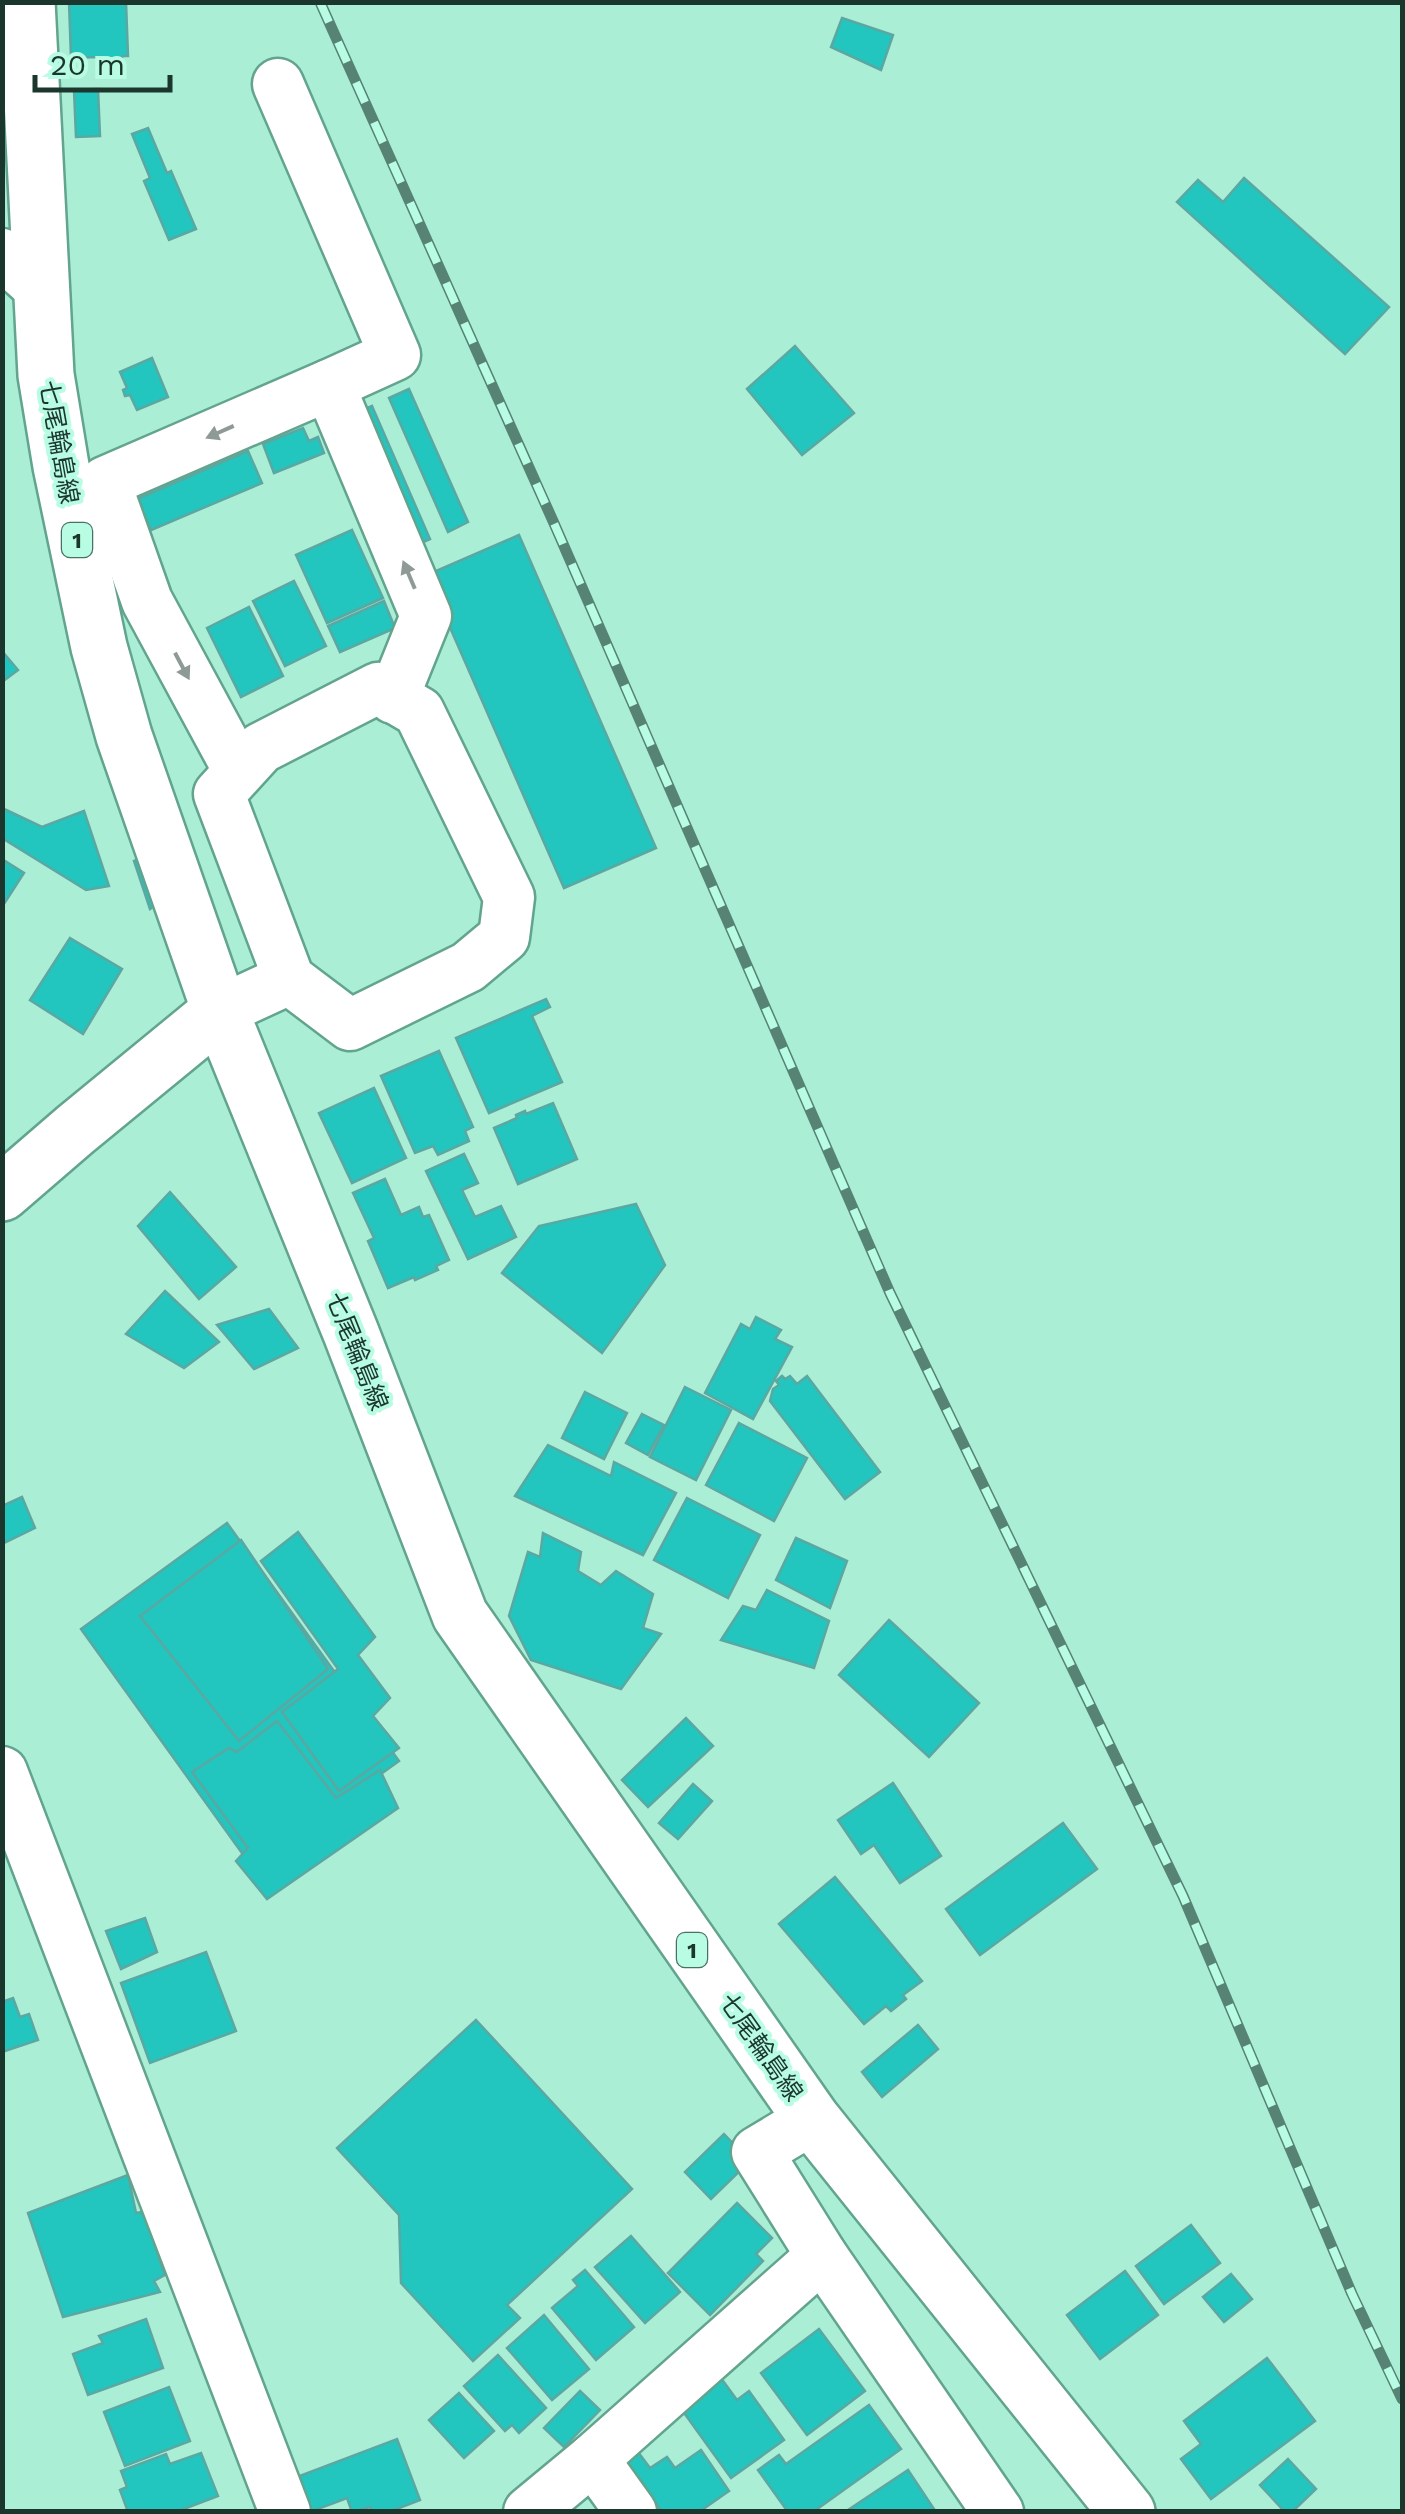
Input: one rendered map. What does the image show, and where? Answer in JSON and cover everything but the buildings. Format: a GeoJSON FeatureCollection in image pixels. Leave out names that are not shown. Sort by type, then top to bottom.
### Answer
{"type":"FeatureCollection","features":[{"type":"Feature","properties":{"kind":"main road","name":"七尾輪島線"},"geometry":{"type":"LineString","coordinates":[[26,2],[46,375],[83,474],[99,647],[124,736],[220,1010],[460,1615],[812,2119],[1127,2512]]}},
{"type":"Feature","properties":{"kind":"main road"},"geometry":{"type":"LineString","coordinates":[[2,1193],[220,1010]]}},
{"type":"Feature","properties":{"kind":"street"},"geometry":{"type":"LineString","coordinates":[[240,771],[83,474],[329,385],[395,355],[278,84]]}},
{"type":"Feature","properties":{"kind":"street"},"geometry":{"type":"LineString","coordinates":[[2,254],[42,290]]}},
{"type":"Feature","properties":{"kind":"street"},"geometry":{"type":"LineString","coordinates":[[329,385],[426,616],[393,698]]}},
{"type":"Feature","properties":{"kind":"street"},"geometry":{"type":"LineString","coordinates":[[378,688],[419,712],[510,897],[504,937],[468,967],[350,1025],[289,979],[218,794],[240,771],[262,748],[378,688]]}},
{"type":"Feature","properties":{"kind":"street"},"geometry":{"type":"LineString","coordinates":[[220,1010],[289,979]]}},
{"type":"Feature","properties":{"kind":"street"},"geometry":{"type":"LineString","coordinates":[[2,1772],[285,2512]]}},
{"type":"Feature","properties":{"kind":"street"},"geometry":{"type":"LineString","coordinates":[[812,2119],[757,2152],[822,2256],[998,2512]]}},
{"type":"Feature","properties":{"kind":"street"},"geometry":{"type":"LineString","coordinates":[[530,2512],[822,2256]]}},
{"type":"Feature","properties":{"kind":"street"},"geometry":{"type":"LineString","coordinates":[[594,2459],[631,2512]]}},
{"type":"Feature","properties":{"kind":"railway"},"geometry":{"type":"LineString","coordinates":[[320,2],[553,521],[890,1293],[1183,1896],[1352,2294],[1402,2399]]}}]}
